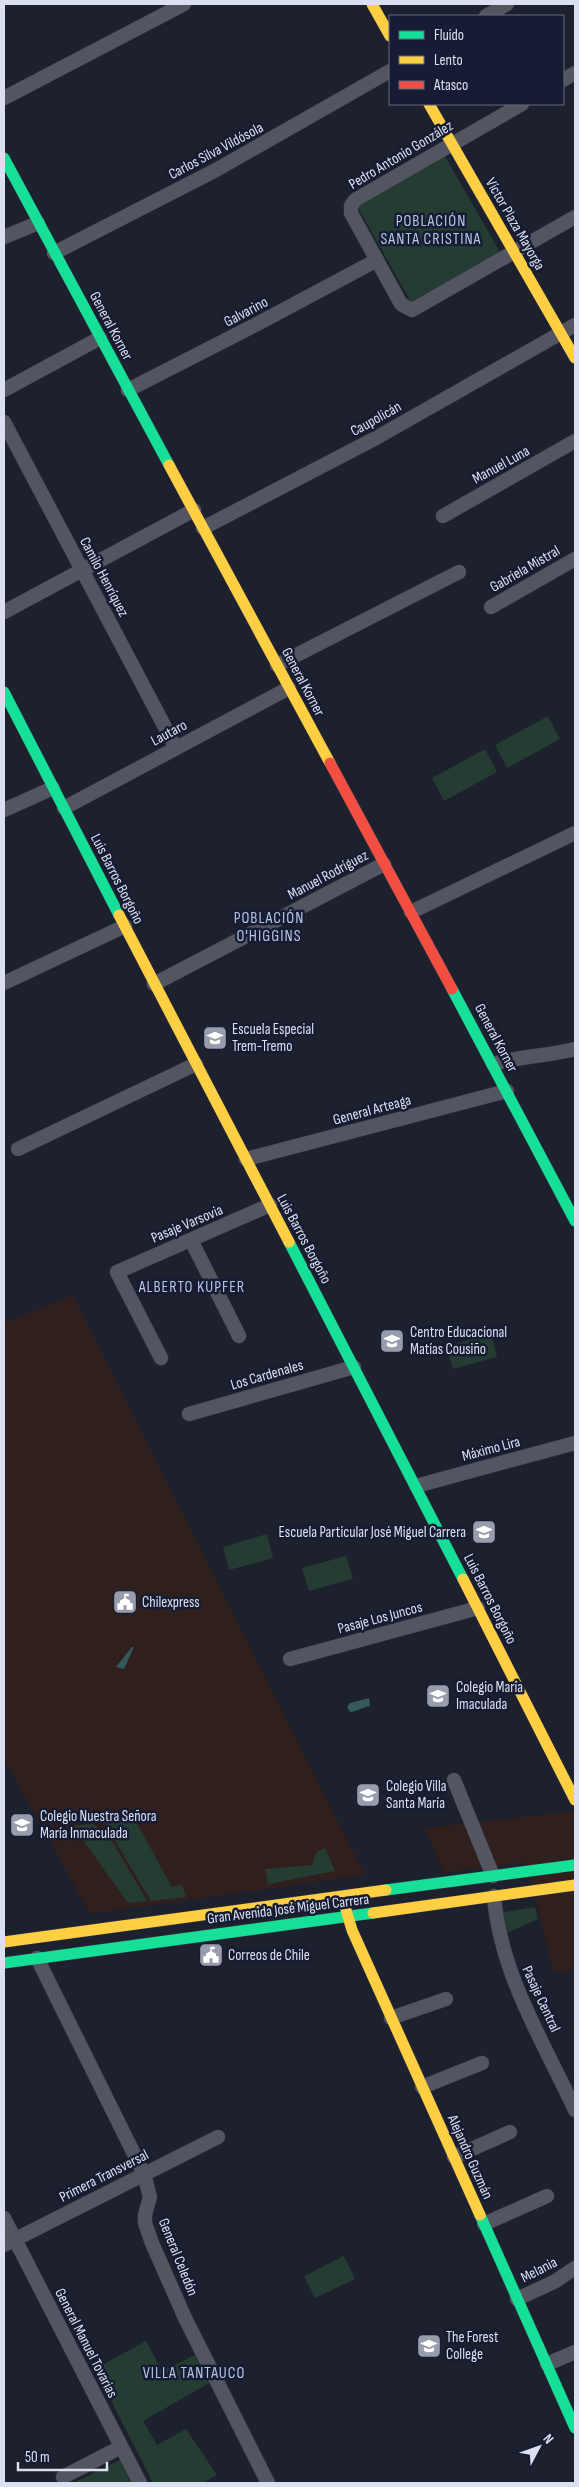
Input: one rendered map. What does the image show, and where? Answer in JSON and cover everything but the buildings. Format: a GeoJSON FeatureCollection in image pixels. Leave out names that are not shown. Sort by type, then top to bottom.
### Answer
{"type":"FeatureCollection","features":[{"type":"Feature","properties":{"kind":"street"},"geometry":{"type":"LineString","coordinates":[[4,98],[184,4]]}},
{"type":"Feature","properties":{"kind":"street"},"geometry":{"type":"LineString","coordinates":[[372,4],[389,34]]}},
{"type":"Feature","properties":{"kind":"street"},"geometry":{"type":"LineString","coordinates":[[488,15],[507,4]]}},
{"type":"Feature","properties":{"kind":"street","name":"Carlos Silva Vildósola"},"geometry":{"type":"LineString","coordinates":[[54,253],[216,170],[389,72]]}},
{"type":"Feature","properties":{"kind":"street"},"geometry":{"type":"LineString","coordinates":[[564,79],[575,73]]}},
{"type":"Feature","properties":{"kind":"street","name":"Víctor Plaza Mayorga"},"geometry":{"type":"LineString","coordinates":[[430,105],[575,358]]}},
{"type":"Feature","properties":{"kind":"street","name":"Pedro Antonio González"},"geometry":{"type":"LineString","coordinates":[[377,260],[351,213],[351,206],[355,200],[520,105]]}},
{"type":"Feature","properties":{"kind":"street","name":"General Korner"},"geometry":{"type":"LineString","coordinates":[[4,158],[493,1064],[575,1221]]}},
{"type":"Feature","properties":{"kind":"street"},"geometry":{"type":"LineString","coordinates":[[377,260],[401,304],[408,309],[417,308],[575,217]]}},
{"type":"Feature","properties":{"kind":"street"},"geometry":{"type":"LineString","coordinates":[[4,237],[38,222]]}},
{"type":"Feature","properties":{"kind":"street","name":"Galvarino"},"geometry":{"type":"LineString","coordinates":[[128,390],[377,260]]}},
{"type":"Feature","properties":{"kind":"street","name":"Caupolicán"},"geometry":{"type":"LineString","coordinates":[[203,528],[385,434],[575,324]]}},
{"type":"Feature","properties":{"kind":"street"},"geometry":{"type":"LineString","coordinates":[[4,390],[100,338]]}},
{"type":"Feature","properties":{"kind":"street","name":"Camilo Henríquez"},"geometry":{"type":"LineString","coordinates":[[4,422],[176,748]]}},
{"type":"Feature","properties":{"kind":"street","name":"Manuel Luna"},"geometry":{"type":"LineString","coordinates":[[443,516],[575,442]]}},
{"type":"Feature","properties":{"kind":"street"},"geometry":{"type":"LineString","coordinates":[[4,612],[194,510]]}},
{"type":"Feature","properties":{"kind":"street","name":"Gabriela Mistral"},"geometry":{"type":"LineString","coordinates":[[491,607],[575,559]]}},
{"type":"Feature","properties":{"kind":"street"},"geometry":{"type":"LineString","coordinates":[[277,665],[459,572]]}},
{"type":"Feature","properties":{"kind":"street","name":"Lautaro"},"geometry":{"type":"LineString","coordinates":[[64,808],[290,688]]}},
{"type":"Feature","properties":{"kind":"street","name":"Luis Barros Borgoño"},"geometry":{"type":"LineString","coordinates":[[4,692],[416,1486],[575,1800]]}},
{"type":"Feature","properties":{"kind":"street"},"geometry":{"type":"LineString","coordinates":[[4,810],[53,788]]}},
{"type":"Feature","properties":{"kind":"street"},"geometry":{"type":"LineString","coordinates":[[410,912],[575,833]]}},
{"type":"Feature","properties":{"kind":"street","name":"Manuel Rodríguez"},"geometry":{"type":"LineString","coordinates":[[154,984],[384,864]]}},
{"type":"Feature","properties":{"kind":"street"},"geometry":{"type":"LineString","coordinates":[[4,983],[125,926]]}},
{"type":"Feature","properties":{"kind":"street"},"geometry":{"type":"LineString","coordinates":[[493,1064],[518,1057],[546,1056],[575,1049]]}},
{"type":"Feature","properties":{"kind":"street"},"geometry":{"type":"LineString","coordinates":[[18,1149],[196,1064]]}},
{"type":"Feature","properties":{"kind":"street","name":"General Arteaga"},"geometry":{"type":"LineString","coordinates":[[246,1160],[507,1091]]}},
{"type":"Feature","properties":{"kind":"street","name":"Pasaje Varsovia"},"geometry":{"type":"LineString","coordinates":[[161,1358],[117,1272],[270,1205]]}},
{"type":"Feature","properties":{"kind":"street"},"geometry":{"type":"LineString","coordinates":[[191,1240],[239,1336]]}},
{"type":"Feature","properties":{"kind":"street","name":"Los Cardenales"},"geometry":{"type":"LineString","coordinates":[[189,1414],[354,1367]]}},
{"type":"Feature","properties":{"kind":"street","name":"Máximo Lira"},"geometry":{"type":"LineString","coordinates":[[416,1486],[575,1443]]}},
{"type":"Feature","properties":{"kind":"street","name":"Pasaje Los Juncos"},"geometry":{"type":"LineString","coordinates":[[290,1659],[478,1608]]}},
{"type":"Feature","properties":{"kind":"street"},"geometry":{"type":"LineString","coordinates":[[454,1780],[493,1876]]}},
{"type":"Feature","properties":{"kind":"street","name":"Gran Avenida José Miguel Carrera"},"geometry":{"type":"LineString","coordinates":[[4,1942],[575,1866]]}},
{"type":"Feature","properties":{"kind":"street","name":"Gran Avenida José Miguel Carrera"},"geometry":{"type":"LineString","coordinates":[[4,1963],[575,1885]]}},
{"type":"Feature","properties":{"kind":"street","name":"Alejandro Guzmán"},"geometry":{"type":"LineString","coordinates":[[343,1896],[346,1917],[575,2427]]}},
{"type":"Feature","properties":{"kind":"street","name":"Pasaje Central"},"geometry":{"type":"LineString","coordinates":[[494,1896],[498,1932],[506,1962],[575,2110]]}},
{"type":"Feature","properties":{"kind":"street","name":"General Celedón"},"geometry":{"type":"LineString","coordinates":[[37,1958],[144,2174],[150,2197],[145,2215],[145,2223],[152,2243],[185,2318],[268,2483]]}},
{"type":"Feature","properties":{"kind":"street"},"geometry":{"type":"LineString","coordinates":[[391,2018],[446,1999]]}},
{"type":"Feature","properties":{"kind":"street"},"geometry":{"type":"LineString","coordinates":[[422,2087],[482,2063]]}},
{"type":"Feature","properties":{"kind":"street"},"geometry":{"type":"LineString","coordinates":[[454,2157],[510,2132]]}},
{"type":"Feature","properties":{"kind":"street","name":"Primera Transversal"},"geometry":{"type":"LineString","coordinates":[[9,2243],[218,2137]]}},
{"type":"Feature","properties":{"kind":"street"},"geometry":{"type":"LineString","coordinates":[[484,2224],[547,2196]]}},
{"type":"Feature","properties":{"kind":"street","name":"General Manuel Tovarias"},"geometry":{"type":"LineString","coordinates":[[4,2218],[9,2243],[140,2483]]}},
{"type":"Feature","properties":{"kind":"street","name":"Melania"},"geometry":{"type":"LineString","coordinates":[[517,2299],[562,2277],[575,2268]]}},
{"type":"Feature","properties":{"kind":"street"},"geometry":{"type":"LineString","coordinates":[[547,2364],[575,2352]]}},
{"type":"Feature","properties":{"kind":"street"},"geometry":{"type":"LineString","coordinates":[[63,2477],[121,2447]]}},
{"type":"Feature","properties":{"kind":"shaded area"},"geometry":{"type":"Polygon","coordinates":[[[444,155],[500,252],[411,302],[356,204],[444,155]]]}},
{"type":"Feature","properties":{"kind":"shaded area"},"geometry":{"type":"Polygon","coordinates":[[[548,716],[560,739],[507,768],[495,745],[548,716]]]}},
{"type":"Feature","properties":{"kind":"shaded area"},"geometry":{"type":"Polygon","coordinates":[[[485,749],[497,772],[444,801],[432,778],[485,749]]]}},
{"type":"Feature","properties":{"kind":"shaded area"},"geometry":{"type":"Polygon","coordinates":[[[73,1295],[365,1875],[90,1914],[4,1758],[4,1323],[73,1295]]]}},
{"type":"Feature","properties":{"kind":"shaded area"},"geometry":{"type":"Polygon","coordinates":[[[491,1334],[497,1357],[453,1369],[446,1346],[491,1334]]]}},
{"type":"Feature","properties":{"kind":"shaded area"},"geometry":{"type":"Polygon","coordinates":[[[267,1534],[273,1558],[229,1570],[223,1547],[267,1534]]]}},
{"type":"Feature","properties":{"kind":"shaded area"},"geometry":{"type":"Polygon","coordinates":[[[346,1556],[353,1579],[309,1591],[302,1568],[346,1556]]]}},
{"type":"Feature","properties":{"kind":"shaded area"},"geometry":{"type":"Polygon","coordinates":[[[134,1647],[124,1669],[116,1667],[134,1647]]]}},
{"type":"Feature","properties":{"kind":"shaded area"},"geometry":{"type":"Polygon","coordinates":[[[369,1698],[370,1706],[350,1712],[347,1707],[350,1703],[369,1698]]]}},
{"type":"Feature","properties":{"kind":"shaded area"},"geometry":{"type":"Polygon","coordinates":[[[575,1811],[575,1970],[554,1973],[526,1862],[444,1873],[425,1828],[575,1811]]]}},
{"type":"Feature","properties":{"kind":"shaded area"},"geometry":{"type":"Polygon","coordinates":[[[121,1812],[135,1820],[172,1887],[182,1885],[186,1897],[151,1901],[104,1822],[121,1812]]]}},
{"type":"Feature","properties":{"kind":"shaded area"},"geometry":{"type":"Polygon","coordinates":[[[92,1824],[106,1831],[147,1901],[128,1903],[73,1826],[92,1824]]]}},
{"type":"Feature","properties":{"kind":"shaded area"},"geometry":{"type":"Polygon","coordinates":[[[325,1848],[335,1871],[268,1884],[265,1869],[312,1865],[317,1851],[325,1848]]]}},
{"type":"Feature","properties":{"kind":"shaded area"},"geometry":{"type":"Polygon","coordinates":[[[535,1907],[538,1919],[507,1933],[500,1913],[535,1907]]]}},
{"type":"Feature","properties":{"kind":"shaded area"},"geometry":{"type":"Polygon","coordinates":[[[344,2256],[355,2279],[315,2298],[304,2276],[344,2256]]]}},
{"type":"Feature","properties":{"kind":"shaded area"},"geometry":{"type":"Polygon","coordinates":[[[146,2341],[162,2371],[195,2355],[211,2382],[143,2421],[157,2445],[186,2429],[217,2475],[203,2483],[153,2483],[95,2369],[146,2341]]]}},
{"type":"Feature","properties":{"kind":"shaded area"},"geometry":{"type":"Polygon","coordinates":[[[120,2460],[131,2483],[73,2483],[120,2460]]]}},
{"type":"Feature","properties":{"kind":"traffic: fast"},"geometry":{"type":"LineString","coordinates":[[4,158],[169,465]]}},
{"type":"Feature","properties":{"kind":"traffic: fast"},"geometry":{"type":"LineString","coordinates":[[4,692],[119,915]]}},
{"type":"Feature","properties":{"kind":"traffic: fast"},"geometry":{"type":"LineString","coordinates":[[452,989],[575,1221]]}},
{"type":"Feature","properties":{"kind":"traffic: fast"},"geometry":{"type":"LineString","coordinates":[[289,1242],[463,1579]]}},
{"type":"Feature","properties":{"kind":"traffic: fast"},"geometry":{"type":"LineString","coordinates":[[386,1890],[575,1865]]}},
{"type":"Feature","properties":{"kind":"traffic: fast"},"geometry":{"type":"LineString","coordinates":[[4,1963],[373,1913]]}},
{"type":"Feature","properties":{"kind":"traffic: fast"},"geometry":{"type":"LineString","coordinates":[[480,2215],[575,2428]]}},
{"type":"Feature","properties":{"kind":"traffic: slow"},"geometry":{"type":"LineString","coordinates":[[372,4],[389,34]]}},
{"type":"Feature","properties":{"kind":"traffic: slow"},"geometry":{"type":"LineString","coordinates":[[430,105],[575,358]]}},
{"type":"Feature","properties":{"kind":"traffic: slow"},"geometry":{"type":"LineString","coordinates":[[169,465],[330,763]]}},
{"type":"Feature","properties":{"kind":"traffic: slow"},"geometry":{"type":"LineString","coordinates":[[119,915],[289,1242]]}},
{"type":"Feature","properties":{"kind":"traffic: slow"},"geometry":{"type":"LineString","coordinates":[[463,1579],[575,1800]]}},
{"type":"Feature","properties":{"kind":"traffic: slow"},"geometry":{"type":"LineString","coordinates":[[373,1913],[575,1885]]}},
{"type":"Feature","properties":{"kind":"traffic: slow"},"geometry":{"type":"LineString","coordinates":[[4,1942],[386,1890]]}},
{"type":"Feature","properties":{"kind":"traffic: slow"},"geometry":{"type":"LineString","coordinates":[[344,1903],[352,1930],[480,2215]]}},
{"type":"Feature","properties":{"kind":"traffic: jam"},"geometry":{"type":"LineString","coordinates":[[330,763],[452,989]]}},
{"type":"Feature","properties":{"kind":"place","name":"Escuela Especial Trem-Tremo"},"geometry":{"type":"Point","coordinates":[215,1038]}},
{"type":"Feature","properties":{"kind":"place","name":"Centro Educacional Matías Cousiño"},"geometry":{"type":"Point","coordinates":[392,1341]}},
{"type":"Feature","properties":{"kind":"place","name":"Escuela Particular José Miguel Carrera"},"geometry":{"type":"Point","coordinates":[484,1532]}},
{"type":"Feature","properties":{"kind":"place","name":"Chilexpress"},"geometry":{"type":"Point","coordinates":[125,1602]}},
{"type":"Feature","properties":{"kind":"place","name":"Colegio María Imaculada"},"geometry":{"type":"Point","coordinates":[438,1696]}},
{"type":"Feature","properties":{"kind":"place","name":"Colegio Villa Santa María"},"geometry":{"type":"Point","coordinates":[368,1795]}},
{"type":"Feature","properties":{"kind":"place","name":"Colegio Nuestra Señora María Inmaculada"},"geometry":{"type":"Point","coordinates":[22,1825]}},
{"type":"Feature","properties":{"kind":"place","name":"Correos de Chile"},"geometry":{"type":"Point","coordinates":[211,1955]}},
{"type":"Feature","properties":{"kind":"place","name":"The Forest College"},"geometry":{"type":"Point","coordinates":[429,2346]}},
{"type":"Feature","properties":{"kind":"district","name":"POBLACIÓN SANTA CRISTINA"},"geometry":{"type":"Point","coordinates":[431,230]}},
{"type":"Feature","properties":{"kind":"district","name":"POBLACIÓN O'HIGGINS"},"geometry":{"type":"Point","coordinates":[269,927]}},
{"type":"Feature","properties":{"kind":"district","name":"ALBERTO KUPFER"},"geometry":{"type":"Point","coordinates":[192,1287]}},
{"type":"Feature","properties":{"kind":"district","name":"VILLA TANTAUCO"},"geometry":{"type":"Point","coordinates":[194,2373]}}]}
